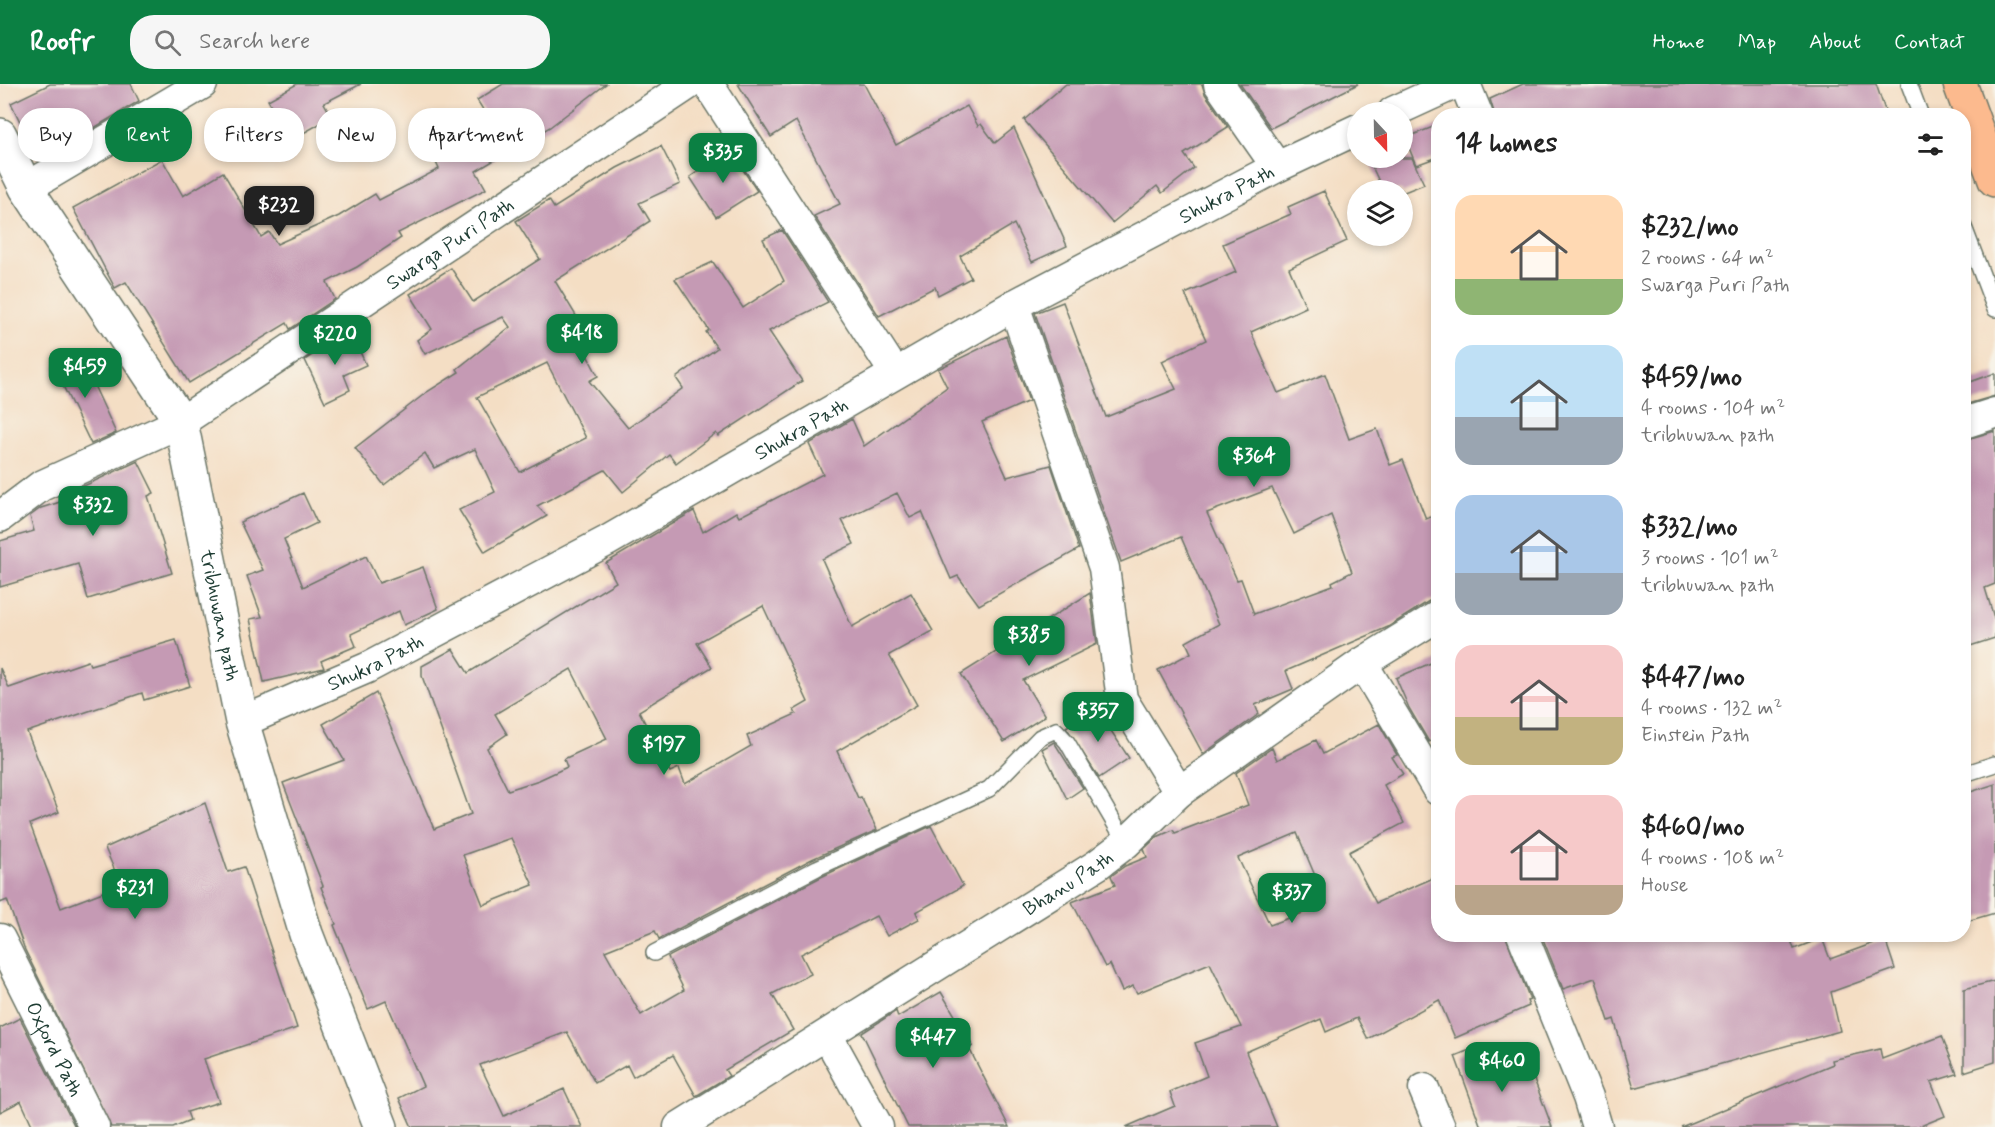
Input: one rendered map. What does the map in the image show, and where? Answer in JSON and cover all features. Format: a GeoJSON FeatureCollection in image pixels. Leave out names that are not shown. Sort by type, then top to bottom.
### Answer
{"type":"FeatureCollection","features":[{"type":"Feature","properties":{"kind":"highway"},"geometry":{"type":"LineString","coordinates":[[1960,84],[1969,108]]}},
{"type":"Feature","properties":{"kind":"highway"},"geometry":{"type":"LineString","coordinates":[[1971,114],[1995,180]]}},
{"type":"Feature","properties":{"kind":"street"},"geometry":{"type":"LineString","coordinates":[[26,188],[202,84]]}},
{"type":"Feature","properties":{"kind":"street","name":"Swarga Puri Path"},"geometry":{"type":"LineString","coordinates":[[0,517],[41,486],[181,422],[689,84]]}},
{"type":"Feature","properties":{"kind":"street"},"geometry":{"type":"LineString","coordinates":[[708,84],[895,374]]}},
{"type":"Feature","properties":{"kind":"street"},"geometry":{"type":"LineString","coordinates":[[1219,84],[1277,167]]}},
{"type":"Feature","properties":{"kind":"street"},"geometry":{"type":"LineString","coordinates":[[1413,103],[1454,84]]}},
{"type":"Feature","properties":{"kind":"street"},"geometry":{"type":"LineString","coordinates":[[1465,84],[1475,108]]}},
{"type":"Feature","properties":{"kind":"street","name":"Shukra Path"},"geometry":{"type":"LineString","coordinates":[[242,722],[367,668],[576,557],[1014,305],[1277,167],[1347,134]]}},
{"type":"Feature","properties":{"kind":"street","name":"tribhuwan path"},"geometry":{"type":"LineString","coordinates":[[0,135],[26,188],[181,422],[242,722],[306,934],[381,1127]]}},
{"type":"Feature","properties":{"kind":"street"},"geometry":{"type":"LineString","coordinates":[[1014,305],[1104,568],[1122,699],[1179,792]]}},
{"type":"Feature","properties":{"kind":"street"},"geometry":{"type":"LineString","coordinates":[[1971,421],[1995,413]]}},
{"type":"Feature","properties":{"kind":"street","name":"Bhanu Path"},"geometry":{"type":"LineString","coordinates":[[679,1127],[1097,865],[1126,843],[1179,792],[1362,663],[1431,620]]}},
{"type":"Feature","properties":{"kind":"street"},"geometry":{"type":"LineString","coordinates":[[1362,663],[1431,778]]}},
{"type":"Feature","properties":{"kind":"street","name":"Oxford Path"},"geometry":{"type":"LineString","coordinates":[[0,939],[94,1127]]}},
{"type":"Feature","properties":{"kind":"street"},"geometry":{"type":"LineString","coordinates":[[1525,942],[1588,1097],[1597,1127]]}},
{"type":"Feature","properties":{"kind":"street"},"geometry":{"type":"LineString","coordinates":[[827,1035],[878,1127]]}},
{"type":"Feature","properties":{"kind":"street"},"geometry":{"type":"LineString","coordinates":[[1424,1089],[1440,1127]]}},
{"type":"Feature","properties":{"kind":"lane"},"geometry":{"type":"LineString","coordinates":[[1909,84],[1918,108]]}},
{"type":"Feature","properties":{"kind":"lane"},"geometry":{"type":"LineString","coordinates":[[1971,245],[1995,309]]}},
{"type":"Feature","properties":{"kind":"lane"},"geometry":{"type":"LineString","coordinates":[[654,953],[838,857],[989,789],[1040,737],[1056,730],[1067,742],[1126,843]]}},
{"type":"Feature","properties":{"kind":"lane"},"geometry":{"type":"LineString","coordinates":[[1971,772],[1995,764]]}},
{"type":"Feature","properties":{"kind":"building"},"geometry":{"type":"Polygon","coordinates":[[[50,84],[131,84],[139,101],[127,108],[105,108],[105,121],[93,129],[93,108],[18,108],[18,118],[11,103],[50,84]]]}},
{"type":"Feature","properties":{"kind":"building"},"geometry":{"type":"Polygon","coordinates":[[[297,84],[361,84],[324,103],[327,108],[316,108],[316,126],[304,133],[304,108],[273,108],[268,100],[297,84]]]}},
{"type":"Feature","properties":{"kind":"building"},"geometry":{"type":"Polygon","coordinates":[[[503,84],[606,84],[545,130],[545,108],[482,108],[477,100],[503,84]]]}},
{"type":"Feature","properties":{"kind":"building"},"geometry":{"type":"Polygon","coordinates":[[[738,84],[864,84],[896,145],[967,106],[978,126],[981,124],[995,143],[1014,128],[1067,246],[1032,262],[1014,224],[960,256],[971,278],[938,295],[935,287],[879,316],[814,216],[840,204],[796,121],[771,137],[738,84]]]}},
{"type":"Feature","properties":{"kind":"building"},"geometry":{"type":"Polygon","coordinates":[[[1066,84],[1202,84],[1205,94],[1228,127],[1184,154],[1194,168],[1162,193],[1157,186],[1112,223],[1024,120],[1066,84]]]}},
{"type":"Feature","properties":{"kind":"building"},"geometry":{"type":"Polygon","coordinates":[[[1240,84],[1358,84],[1271,128],[1240,84]]]}},
{"type":"Feature","properties":{"kind":"building"},"geometry":{"type":"Polygon","coordinates":[[[1523,84],[1876,84],[1884,108],[1493,108],[1490,99],[1523,84]]]}},
{"type":"Feature","properties":{"kind":"building"},"geometry":{"type":"Polygon","coordinates":[[[1431,128],[1431,160],[1416,165],[1413,158],[1413,135],[1431,128]]]}},
{"type":"Feature","properties":{"kind":"building"},"geometry":{"type":"Polygon","coordinates":[[[661,146],[680,184],[639,203],[650,221],[555,281],[584,329],[576,334],[598,376],[589,381],[628,428],[683,388],[676,378],[717,348],[706,332],[709,330],[675,279],[713,262],[743,308],[784,281],[763,239],[782,230],[828,302],[769,331],[802,381],[718,436],[716,433],[676,463],[669,454],[623,492],[605,470],[537,506],[547,516],[485,552],[459,510],[495,492],[475,449],[434,468],[425,453],[384,485],[355,448],[427,392],[459,372],[457,369],[510,327],[503,317],[425,354],[417,340],[432,329],[410,294],[451,268],[473,302],[540,259],[516,221],[549,200],[554,208],[617,168],[661,146]],[[547,363],[477,397],[520,472],[586,438],[547,363]]]}},
{"type":"Feature","properties":{"kind":"building"},"geometry":{"type":"Polygon","coordinates":[[[730,150],[757,191],[716,217],[690,177],[730,150]]]}},
{"type":"Feature","properties":{"kind":"building"},"geometry":{"type":"Polygon","coordinates":[[[1413,160],[1424,184],[1413,188],[1413,180],[1378,180],[1373,168],[1413,168],[1413,160]]]}},
{"type":"Feature","properties":{"kind":"building"},"geometry":{"type":"Polygon","coordinates":[[[157,162],[164,162],[183,196],[223,172],[261,237],[269,232],[277,244],[339,216],[375,194],[379,200],[439,169],[436,162],[491,162],[476,171],[486,189],[398,233],[401,238],[357,267],[327,282],[335,299],[290,329],[287,323],[189,383],[126,282],[115,288],[73,208],[157,162]]]}},
{"type":"Feature","properties":{"kind":"building"},"geometry":{"type":"Polygon","coordinates":[[[1324,191],[1347,241],[1289,268],[1306,307],[1251,332],[1278,393],[1325,374],[1349,439],[1377,429],[1390,465],[1403,460],[1426,519],[1431,517],[1431,601],[1388,627],[1286,671],[1293,689],[1255,705],[1259,714],[1203,754],[1158,670],[1191,653],[1186,642],[1219,624],[1181,537],[1121,562],[1035,313],[1063,302],[1106,417],[1176,389],[1162,361],[1206,340],[1185,294],[1236,272],[1223,244],[1291,214],[1288,207],[1324,191]],[[1272,488],[1207,513],[1237,580],[1241,579],[1254,614],[1333,585],[1332,582],[1352,572],[1331,515],[1294,534],[1272,488]]]}},
{"type":"Feature","properties":{"kind":"building"},"geometry":{"type":"Polygon","coordinates":[[[350,330],[366,365],[344,375],[350,390],[325,402],[305,360],[350,330]]]}},
{"type":"Feature","properties":{"kind":"building"},"geometry":{"type":"Polygon","coordinates":[[[1006,336],[1029,401],[982,422],[1007,477],[1051,465],[1079,549],[979,605],[958,576],[951,579],[922,512],[910,518],[897,493],[842,520],[854,544],[822,559],[852,627],[911,593],[933,631],[889,655],[917,705],[837,751],[858,798],[861,797],[877,830],[812,859],[659,939],[655,931],[605,951],[641,1015],[684,990],[668,957],[821,877],[931,826],[963,886],[916,912],[919,919],[887,936],[876,916],[801,954],[811,974],[772,994],[793,1030],[725,1070],[729,1076],[696,1096],[673,1055],[633,1077],[627,1065],[595,1083],[567,1032],[480,1065],[504,1116],[564,1089],[582,1127],[412,1127],[399,1098],[423,1086],[386,1001],[368,1009],[334,925],[336,924],[321,887],[323,886],[283,783],[344,760],[323,724],[376,693],[434,829],[471,814],[422,676],[422,666],[453,649],[468,673],[616,582],[606,563],[690,513],[694,511],[703,532],[736,512],[739,517],[823,474],[809,444],[852,419],[864,446],[947,387],[938,369],[1006,336]],[[763,606],[697,643],[712,667],[639,711],[670,772],[679,768],[685,784],[751,746],[747,736],[796,714],[794,710],[808,702],[763,606]],[[571,669],[495,714],[507,734],[487,748],[508,790],[539,780],[567,767],[564,759],[607,739],[571,669]],[[511,838],[463,855],[483,905],[533,885],[511,838]]]}},
{"type":"Feature","properties":{"kind":"building"},"geometry":{"type":"Polygon","coordinates":[[[80,355],[116,433],[91,444],[54,367],[80,355]]]}},
{"type":"Feature","properties":{"kind":"building"},"geometry":{"type":"Polygon","coordinates":[[[1995,373],[1995,396],[1971,403],[1971,382],[1995,373]]]}},
{"type":"Feature","properties":{"kind":"building"},"geometry":{"type":"Polygon","coordinates":[[[1995,431],[1995,584],[1985,588],[1995,621],[1995,638],[1971,646],[1971,438],[1995,431]]]}},
{"type":"Feature","properties":{"kind":"building"},"geometry":{"type":"Polygon","coordinates":[[[138,461],[154,493],[148,496],[172,573],[88,599],[78,564],[0,587],[0,541],[34,531],[30,516],[41,508],[76,497],[73,491],[138,461]]]}},
{"type":"Feature","properties":{"kind":"building"},"geometry":{"type":"Polygon","coordinates":[[[303,493],[317,523],[284,539],[303,587],[366,556],[379,583],[423,567],[438,609],[404,625],[399,611],[351,634],[356,646],[321,661],[324,668],[264,682],[250,619],[262,617],[247,576],[263,570],[240,522],[303,493]]]}},
{"type":"Feature","properties":{"kind":"building"},"geometry":{"type":"Polygon","coordinates":[[[1090,593],[1097,644],[1023,680],[1045,716],[1004,742],[961,674],[1090,593]]]}},
{"type":"Feature","properties":{"kind":"building"},"geometry":{"type":"Polygon","coordinates":[[[176,640],[190,686],[144,700],[142,693],[27,732],[59,812],[30,824],[61,908],[121,885],[105,848],[205,803],[228,872],[244,867],[297,1028],[204,1059],[219,1102],[187,1112],[190,1120],[173,1127],[111,1127],[25,950],[7,900],[0,903],[0,668],[9,688],[88,661],[90,665],[176,640]]]}},
{"type":"Feature","properties":{"kind":"building"},"geometry":{"type":"Polygon","coordinates":[[[1431,663],[1431,741],[1429,742],[1409,708],[1396,678],[1431,663]]]}},
{"type":"Feature","properties":{"kind":"building"},"geometry":{"type":"Polygon","coordinates":[[[1096,708],[1129,758],[1099,778],[1066,727],[1096,708]]]}},
{"type":"Feature","properties":{"kind":"building"},"geometry":{"type":"Polygon","coordinates":[[[1379,724],[1397,755],[1392,757],[1403,774],[1384,785],[1404,823],[1349,852],[1376,903],[1431,879],[1431,942],[1508,942],[1530,1000],[1527,1001],[1529,1006],[1455,1038],[1439,1000],[1368,1039],[1357,1018],[1326,1032],[1321,1019],[1246,1052],[1277,1127],[1126,1127],[1175,1106],[1170,1092],[1207,1076],[1195,1043],[1241,1027],[1210,963],[1137,993],[1133,986],[1122,991],[1110,964],[1105,967],[1072,902],[1115,885],[1111,876],[1125,866],[1147,857],[1144,849],[1157,837],[1173,830],[1175,833],[1248,805],[1236,773],[1272,748],[1277,760],[1316,740],[1323,754],[1379,724]],[[1297,833],[1238,858],[1270,925],[1327,904],[1297,833]]]}},
{"type":"Feature","properties":{"kind":"building"},"geometry":{"type":"Polygon","coordinates":[[[1054,742],[1083,788],[1067,799],[1042,749],[1054,742]]]}},
{"type":"Feature","properties":{"kind":"building"},"geometry":{"type":"Polygon","coordinates":[[[1995,784],[1995,913],[1971,920],[1971,792],[1995,784]]]}},
{"type":"Feature","properties":{"kind":"building"},"geometry":{"type":"Polygon","coordinates":[[[1544,942],[1792,942],[1794,949],[1812,942],[1824,942],[1830,959],[1877,942],[1886,942],[1895,969],[1831,992],[1840,1031],[1634,1088],[1614,1019],[1609,1021],[1595,978],[1563,989],[1544,942]]]}},
{"type":"Feature","properties":{"kind":"building"},"geometry":{"type":"Polygon","coordinates":[[[1995,981],[1995,1062],[1964,1072],[1964,989],[1995,981]]]}},
{"type":"Feature","properties":{"kind":"building"},"geometry":{"type":"Polygon","coordinates":[[[941,992],[973,1046],[969,1048],[1009,1127],[908,1127],[862,1033],[896,1011],[898,1017],[941,992]]]}},
{"type":"Feature","properties":{"kind":"building"},"geometry":{"type":"Polygon","coordinates":[[[20,1018],[75,1127],[33,1127],[21,1101],[0,1112],[0,1028],[20,1018]]]}},
{"type":"Feature","properties":{"kind":"building"},"geometry":{"type":"Polygon","coordinates":[[[1942,1036],[1957,1074],[1931,1082],[1945,1116],[1918,1127],[1681,1127],[1833,1064],[1832,1060],[1880,1049],[1882,1059],[1942,1036]]]}},
{"type":"Feature","properties":{"kind":"building"},"geometry":{"type":"Polygon","coordinates":[[[1482,1045],[1495,1076],[1528,1063],[1552,1127],[1481,1127],[1455,1056],[1482,1045]]]}}]}
